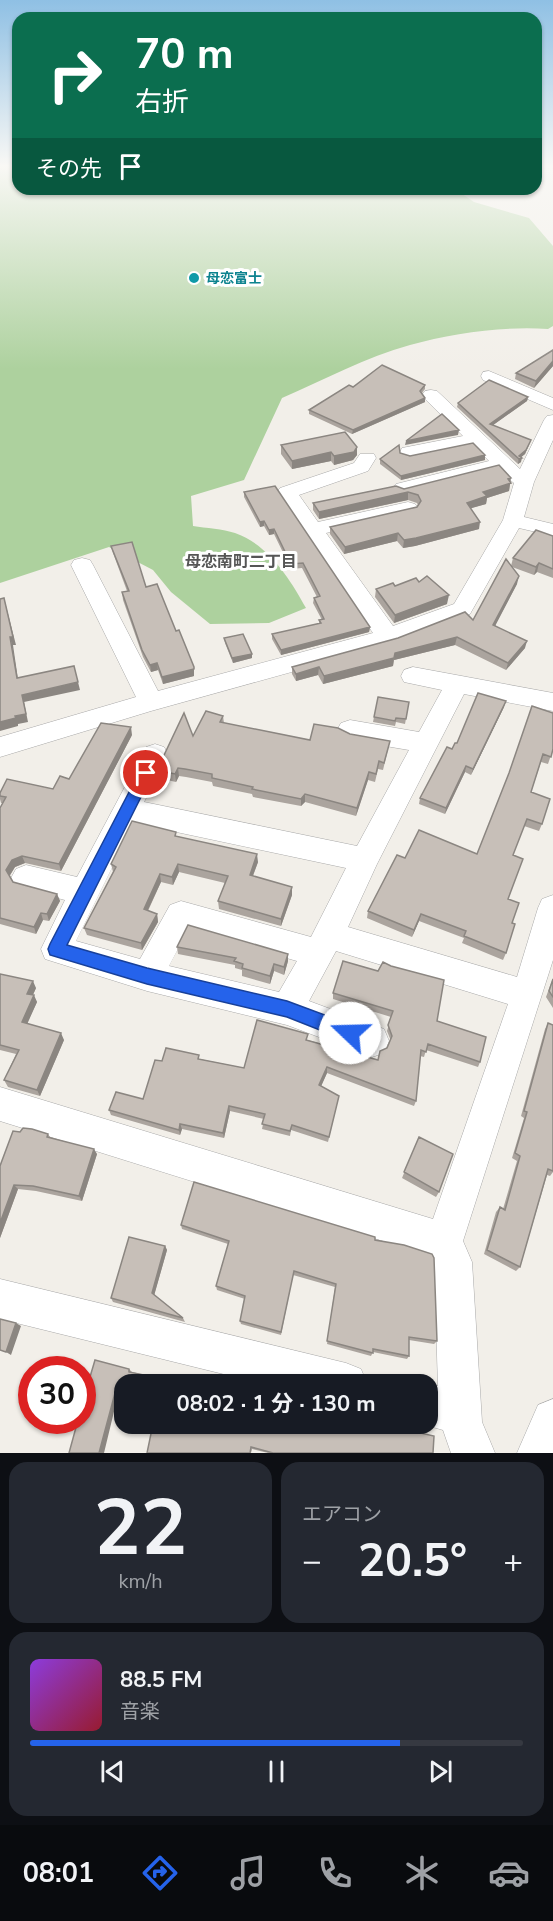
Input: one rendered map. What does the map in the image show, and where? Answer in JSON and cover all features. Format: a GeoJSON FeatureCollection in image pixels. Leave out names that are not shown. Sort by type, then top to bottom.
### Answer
{"type":"FeatureCollection","features":[{"type":"Feature","properties":{"kind":"street"},"geometry":{"type":"LineString","coordinates":[[489,376],[553,405]]}},
{"type":"Feature","properties":{"kind":"street"},"geometry":{"type":"LineString","coordinates":[[431,395],[524,482]]}},
{"type":"Feature","properties":{"kind":"street"},"geometry":{"type":"LineString","coordinates":[[0,747],[151,702],[388,637],[462,609],[513,520],[524,482],[553,420]]}},
{"type":"Feature","properties":{"kind":"street"},"geometry":{"type":"LineString","coordinates":[[409,452],[477,439]]}},
{"type":"Feature","properties":{"kind":"street"},"geometry":{"type":"LineString","coordinates":[[367,458],[361,467],[287,492],[315,529],[342,574],[388,637]]}},
{"type":"Feature","properties":{"kind":"street"},"geometry":{"type":"LineString","coordinates":[[315,529],[502,463]]}},
{"type":"Feature","properties":{"kind":"street"},"geometry":{"type":"LineString","coordinates":[[513,520],[553,530]]}},
{"type":"Feature","properties":{"kind":"street"},"geometry":{"type":"LineString","coordinates":[[82,565],[151,702]]}},
{"type":"Feature","properties":{"kind":"street"},"geometry":{"type":"LineString","coordinates":[[413,676],[553,702]]}},
{"type":"Feature","properties":{"kind":"street"},"geometry":{"type":"LineString","coordinates":[[287,1009],[323,944],[424,743],[457,684]]}},
{"type":"Feature","properties":{"kind":"street"},"geometry":{"type":"LineString","coordinates":[[350,730],[424,743]]}},
{"type":"Feature","properties":{"kind":"street"},"geometry":{"type":"LineString","coordinates":[[155,754],[129,810],[56,949],[147,976],[287,1009],[372,1041]]}},
{"type":"Feature","properties":{"kind":"street"},"geometry":{"type":"LineString","coordinates":[[129,810],[364,860]]}},
{"type":"Feature","properties":{"kind":"street"},"geometry":{"type":"LineString","coordinates":[[26,878],[85,892]]}},
{"type":"Feature","properties":{"kind":"street"},"geometry":{"type":"LineString","coordinates":[[473,1453],[461,1422],[444,1409],[453,1262],[444,1241],[527,995],[553,908]]}},
{"type":"Feature","properties":{"kind":"street"},"geometry":{"type":"LineString","coordinates":[[147,976],[181,914],[323,944],[527,995]]}},
{"type":"Feature","properties":{"kind":"street"},"geometry":{"type":"LineString","coordinates":[[0,1104],[444,1241]]}},
{"type":"Feature","properties":{"kind":"street"},"geometry":{"type":"LineString","coordinates":[[0,1299],[305,1374]]}},
{"type":"Feature","properties":{"kind":"street"},"geometry":{"type":"LineString","coordinates":[[539,1453],[553,1420]]}},
{"type":"Feature","properties":{"kind":"green space"},"geometry":{"type":"Polygon","coordinates":[[[0,234],[543,234],[553,246],[553,326],[548,329],[479,331],[410,345],[361,362],[282,398],[244,480],[191,496],[193,526],[235,533],[247,538],[277,564],[306,608],[269,623],[210,624],[171,592],[153,570],[109,547],[0,583],[0,234]]]}},
{"type":"Feature","properties":{"kind":"building"},"geometry":{"type":"Polygon","coordinates":[[[553,350],[553,361],[536,381],[516,373],[553,350]]]}},
{"type":"Feature","properties":{"kind":"building"},"geometry":{"type":"Polygon","coordinates":[[[382,365],[425,385],[420,391],[425,398],[353,430],[309,410],[349,385],[353,387],[382,365]]]}},
{"type":"Feature","properties":{"kind":"building"},"geometry":{"type":"Polygon","coordinates":[[[489,380],[528,397],[490,424],[531,440],[526,450],[519,456],[522,458],[519,459],[458,403],[489,380]]]}},
{"type":"Feature","properties":{"kind":"building"},"geometry":{"type":"Polygon","coordinates":[[[442,414],[459,430],[406,441],[442,414]]]}},
{"type":"Feature","properties":{"kind":"building"},"geometry":{"type":"Polygon","coordinates":[[[345,432],[357,447],[354,452],[334,456],[331,452],[292,461],[281,445],[345,432]]]}},
{"type":"Feature","properties":{"kind":"building"},"geometry":{"type":"Polygon","coordinates":[[[473,443],[485,455],[401,476],[380,459],[399,445],[400,453],[410,456],[473,443]]]}},
{"type":"Feature","properties":{"kind":"building"},"geometry":{"type":"Polygon","coordinates":[[[499,465],[511,478],[508,479],[511,483],[483,492],[487,496],[467,503],[480,522],[416,538],[404,540],[398,533],[345,547],[330,527],[417,507],[421,501],[418,495],[408,492],[319,512],[313,503],[396,486],[404,489],[499,465]]]}},
{"type":"Feature","properties":{"kind":"building"},"geometry":{"type":"Polygon","coordinates":[[[275,486],[370,627],[281,650],[272,634],[321,623],[319,620],[324,619],[314,598],[320,596],[303,563],[291,564],[274,529],[269,530],[264,521],[260,522],[244,492],[275,486]]]}},
{"type":"Feature","properties":{"kind":"building"},"geometry":{"type":"Polygon","coordinates":[[[536,530],[553,536],[553,569],[539,563],[536,567],[513,558],[536,530]]]}},
{"type":"Feature","properties":{"kind":"building"},"geometry":{"type":"Polygon","coordinates":[[[132,542],[146,587],[157,584],[176,631],[179,630],[194,669],[162,677],[157,663],[150,665],[142,650],[122,592],[129,591],[111,546],[132,542]]]}},
{"type":"Feature","properties":{"kind":"building"},"geometry":{"type":"Polygon","coordinates":[[[506,559],[519,576],[493,625],[527,641],[508,663],[457,637],[395,653],[394,658],[324,676],[319,667],[296,674],[292,667],[398,638],[465,612],[473,620],[506,559]]]}},
{"type":"Feature","properties":{"kind":"building"},"geometry":{"type":"Polygon","coordinates":[[[427,576],[449,595],[395,615],[376,589],[393,583],[395,586],[416,578],[419,582],[427,576]]]}},
{"type":"Feature","properties":{"kind":"building"},"geometry":{"type":"Polygon","coordinates":[[[4,598],[13,637],[10,637],[17,678],[74,666],[78,682],[22,695],[26,714],[0,722],[0,599],[4,598]]]}},
{"type":"Feature","properties":{"kind":"building"},"geometry":{"type":"Polygon","coordinates":[[[243,634],[252,654],[232,658],[224,638],[243,634]]]}},
{"type":"Feature","properties":{"kind":"building"},"geometry":{"type":"Polygon","coordinates":[[[478,693],[506,701],[473,769],[466,766],[446,808],[420,798],[447,747],[452,749],[457,743],[478,693]]]}},
{"type":"Feature","properties":{"kind":"building"},"geometry":{"type":"Polygon","coordinates":[[[378,697],[409,702],[406,719],[396,718],[395,721],[374,717],[378,697]]]}},
{"type":"Feature","properties":{"kind":"building"},"geometry":{"type":"Polygon","coordinates":[[[532,706],[553,713],[551,757],[543,754],[531,792],[550,799],[542,824],[527,819],[513,855],[523,859],[508,899],[519,903],[506,953],[464,936],[466,931],[421,914],[414,930],[368,911],[397,855],[405,858],[419,830],[477,854],[532,706]]]}},
{"type":"Feature","properties":{"kind":"building"},"geometry":{"type":"Polygon","coordinates":[[[206,711],[223,716],[220,722],[310,740],[314,724],[338,728],[350,734],[390,741],[384,763],[379,761],[376,774],[369,772],[357,808],[305,794],[301,799],[252,789],[253,787],[212,778],[212,774],[178,768],[175,774],[157,770],[184,713],[193,736],[206,711]]]}},
{"type":"Feature","properties":{"kind":"building"},"geometry":{"type":"Polygon","coordinates":[[[101,723],[131,727],[59,864],[22,856],[12,860],[6,870],[13,882],[57,894],[47,914],[41,913],[34,927],[0,918],[0,808],[6,797],[0,796],[0,793],[7,779],[53,789],[60,776],[69,779],[101,723]]]}},
{"type":"Feature","properties":{"kind":"building"},"geometry":{"type":"Polygon","coordinates":[[[132,821],[176,832],[175,836],[257,854],[250,875],[292,887],[281,919],[218,901],[228,876],[178,864],[172,877],[160,874],[144,909],[157,914],[141,943],[84,928],[116,867],[111,864],[132,821]]]}},
{"type":"Feature","properties":{"kind":"building"},"geometry":{"type":"Polygon","coordinates":[[[188,925],[288,954],[284,967],[274,964],[270,976],[242,968],[243,964],[234,961],[236,958],[177,947],[188,925]]]}},
{"type":"Feature","properties":{"kind":"building"},"geometry":{"type":"Polygon","coordinates":[[[343,961],[378,971],[383,962],[444,980],[437,1021],[486,1037],[480,1062],[428,1044],[426,1052],[421,1050],[416,1101],[327,1067],[319,1085],[339,1096],[329,1137],[292,1125],[290,1131],[262,1124],[265,1114],[229,1106],[223,1133],[180,1124],[179,1130],[109,1110],[116,1092],[143,1099],[155,1060],[162,1061],[166,1048],[199,1055],[198,1059],[244,1068],[257,1020],[308,1034],[306,1040],[378,1060],[380,1051],[387,1048],[392,1036],[388,1025],[393,1011],[333,993],[343,961]]]}},
{"type":"Feature","properties":{"kind":"building"},"geometry":{"type":"Polygon","coordinates":[[[0,974],[33,981],[27,994],[34,995],[22,1022],[61,1033],[37,1090],[4,1080],[19,1050],[0,1045],[0,974]]]}},
{"type":"Feature","properties":{"kind":"building"},"geometry":{"type":"Polygon","coordinates":[[[553,979],[553,997],[549,991],[553,979]]]}},
{"type":"Feature","properties":{"kind":"building"},"geometry":{"type":"Polygon","coordinates":[[[548,1023],[553,1025],[553,1171],[548,1169],[520,1267],[487,1250],[500,1207],[505,1210],[520,1156],[515,1153],[548,1023]]]}},
{"type":"Feature","properties":{"kind":"building"},"geometry":{"type":"Polygon","coordinates":[[[23,1128],[48,1134],[47,1137],[94,1149],[79,1196],[33,1186],[14,1185],[0,1223],[0,1166],[13,1131],[20,1132],[23,1128]]]}},
{"type":"Feature","properties":{"kind":"building"},"geometry":{"type":"Polygon","coordinates":[[[419,1137],[453,1154],[439,1192],[404,1172],[419,1137]]]}},
{"type":"Feature","properties":{"kind":"building"},"geometry":{"type":"Polygon","coordinates":[[[194,1182],[375,1237],[375,1240],[404,1245],[432,1254],[437,1341],[409,1337],[409,1356],[373,1349],[373,1353],[327,1341],[336,1284],[294,1271],[281,1332],[240,1321],[245,1296],[216,1286],[229,1241],[181,1225],[194,1182]]]}},
{"type":"Feature","properties":{"kind":"building"},"geometry":{"type":"Polygon","coordinates":[[[129,1237],[165,1246],[152,1293],[183,1318],[111,1298],[129,1237]]]}},
{"type":"Feature","properties":{"kind":"building"},"geometry":{"type":"Polygon","coordinates":[[[0,1319],[16,1323],[6,1352],[0,1350],[0,1319]]]}},
{"type":"Feature","properties":{"kind":"building"},"geometry":{"type":"Polygon","coordinates":[[[96,1360],[139,1374],[114,1374],[114,1397],[99,1453],[69,1453],[74,1434],[96,1434],[96,1360]]]}},
{"type":"Feature","properties":{"kind":"building"},"geometry":{"type":"Polygon","coordinates":[[[151,1434],[425,1434],[434,1436],[433,1453],[273,1453],[251,1447],[250,1453],[147,1453],[151,1434]]]}},
{"type":"Feature","properties":{"kind":"place","name":"母恋富士"},"geometry":{"type":"Point","coordinates":[194,278]}},
{"type":"Feature","properties":{"kind":"district","name":"母恋南町二丁目"},"geometry":{"type":"Point","coordinates":[241,562]}},
{"type":"Feature","properties":{"kind":"route"},"geometry":{"type":"LineString","coordinates":[[146,773],[56,949],[147,976],[287,1009],[350,1033]]}}]}
